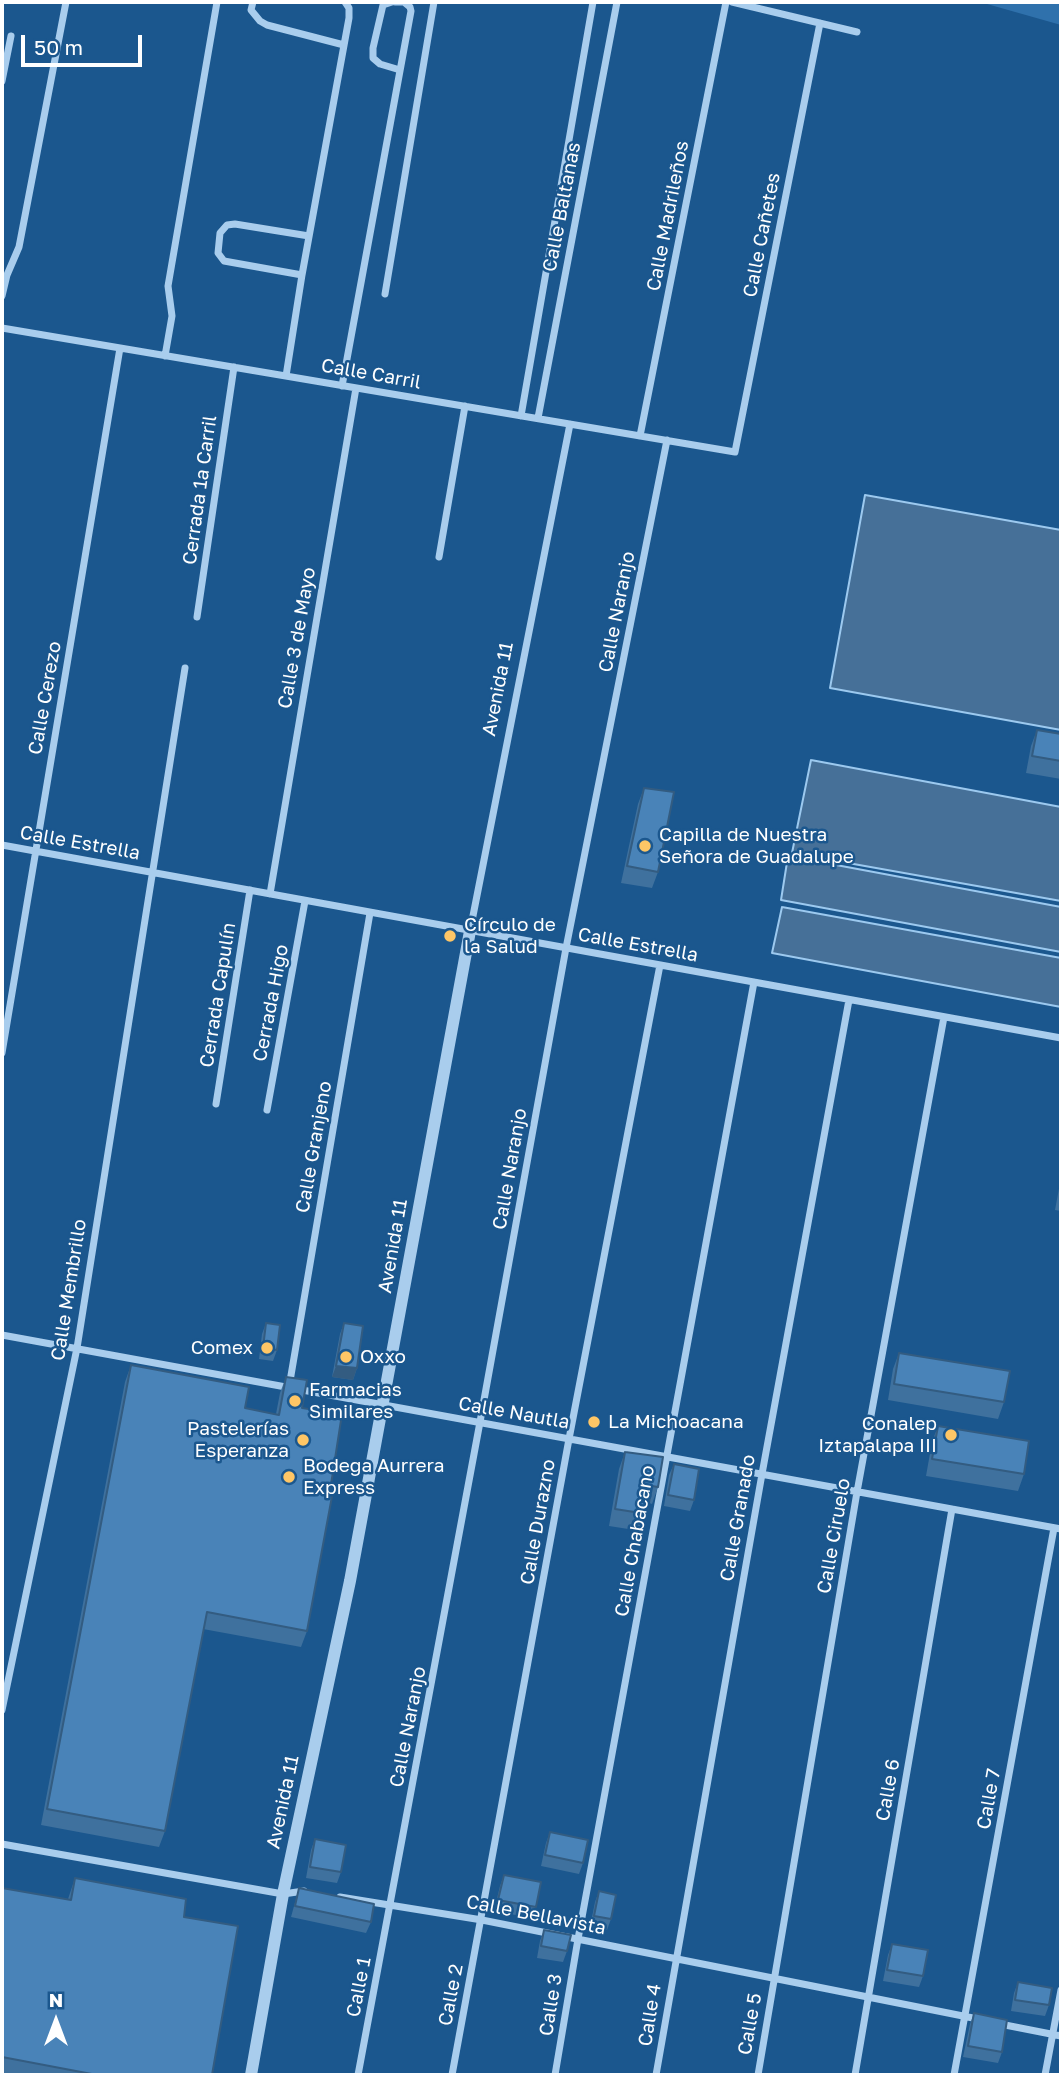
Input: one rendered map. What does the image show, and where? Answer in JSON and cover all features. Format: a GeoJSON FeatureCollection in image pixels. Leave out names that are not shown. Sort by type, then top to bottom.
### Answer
{"type":"FeatureCollection","features":[{"type":"Feature","properties":{"kind":"street"},"geometry":{"type":"LineString","coordinates":[[2,296],[7,275],[19,247],[66,2]]}},
{"type":"Feature","properties":{"kind":"street"},"geometry":{"type":"LineString","coordinates":[[165,356],[172,316],[168,286],[217,2]]}},
{"type":"Feature","properties":{"kind":"street"},"geometry":{"type":"LineString","coordinates":[[253,2],[251,10],[267,25],[344,45]]}},
{"type":"Feature","properties":{"kind":"street"},"geometry":{"type":"LineString","coordinates":[[285,376],[349,18],[349,8],[345,2]]}},
{"type":"Feature","properties":{"kind":"street"},"geometry":{"type":"LineString","coordinates":[[342,386],[411,11],[404,2],[393,2],[383,5],[373,58],[380,64],[400,70]]}},
{"type":"Feature","properties":{"kind":"street"},"geometry":{"type":"LineString","coordinates":[[385,294],[434,2]]}},
{"type":"Feature","properties":{"kind":"street"},"geometry":{"type":"LineString","coordinates":[[521,415],[593,2]]}},
{"type":"Feature","properties":{"kind":"street","name":"Calle Baltanas"},"geometry":{"type":"LineString","coordinates":[[538,418],[617,2]]}},
{"type":"Feature","properties":{"kind":"street","name":"Calle Madrileños"},"geometry":{"type":"LineString","coordinates":[[640,436],[726,2]]}},
{"type":"Feature","properties":{"kind":"street"},"geometry":{"type":"LineString","coordinates":[[732,2],[857,32]]}},
{"type":"Feature","properties":{"kind":"street","name":"Calle Cañetes"},"geometry":{"type":"LineString","coordinates":[[735,452],[820,23]]}},
{"type":"Feature","properties":{"kind":"street"},"geometry":{"type":"LineString","coordinates":[[2,81],[11,36]]}},
{"type":"Feature","properties":{"kind":"street"},"geometry":{"type":"LineString","coordinates":[[302,275],[223,261],[218,253],[220,233],[227,225],[235,223],[309,236]]}},
{"type":"Feature","properties":{"kind":"street","name":"Calle Carril"},"geometry":{"type":"LineString","coordinates":[[2,328],[735,452]]}},
{"type":"Feature","properties":{"kind":"street","name":"Calle Cerezo"},"geometry":{"type":"LineString","coordinates":[[2,1053],[121,348]]}},
{"type":"Feature","properties":{"kind":"street","name":"Cerrada 1ª Carril"},"geometry":{"type":"LineString","coordinates":[[197,617],[234,367]]}},
{"type":"Feature","properties":{"kind":"street","name":"Calle 3 de Mayo"},"geometry":{"type":"LineString","coordinates":[[270,894],[356,388]]}},
{"type":"Feature","properties":{"kind":"street"},"geometry":{"type":"LineString","coordinates":[[439,557],[465,406]]}},
{"type":"Feature","properties":{"kind":"street","name":"Avenida 11"},"geometry":{"type":"LineString","coordinates":[[251,2075],[283,1894],[350,1581],[470,931],[570,424]]}},
{"type":"Feature","properties":{"kind":"street","name":"Calle Naranjo"},"geometry":{"type":"LineString","coordinates":[[391,1905],[566,948],[667,440]]}},
{"type":"Feature","properties":{"kind":"street","name":"Calle Membrillo"},"geometry":{"type":"LineString","coordinates":[[2,1710],[77,1348],[185,668]]}},
{"type":"Feature","properties":{"kind":"street","name":"Calle Estrella"},"geometry":{"type":"LineString","coordinates":[[2,845],[1061,1038]]}},
{"type":"Feature","properties":{"kind":"street","name":"Cerrada Capulín"},"geometry":{"type":"LineString","coordinates":[[216,1104],[250,890]]}},
{"type":"Feature","properties":{"kind":"street","name":"Cerrada Higo"},"geometry":{"type":"LineString","coordinates":[[267,1110],[305,901]]}},
{"type":"Feature","properties":{"kind":"street","name":"Calle Granjeno"},"geometry":{"type":"LineString","coordinates":[[289,1387],[370,913]]}},
{"type":"Feature","properties":{"kind":"street","name":"Calle Durazno"},"geometry":{"type":"LineString","coordinates":[[482,1920],[569,1439],[660,965]]}},
{"type":"Feature","properties":{"kind":"street","name":"Calle Chabacano"},"geometry":{"type":"LineString","coordinates":[[578,1939],[754,982]]}},
{"type":"Feature","properties":{"kind":"street","name":"Calle Granado"},"geometry":{"type":"LineString","coordinates":[[675,1959],[849,1000]]}},
{"type":"Feature","properties":{"kind":"street","name":"Calle Ciruelo"},"geometry":{"type":"LineString","coordinates":[[774,1979],[857,1492],[944,1017]]}},
{"type":"Feature","properties":{"kind":"street","name":"Calle Nautla"},"geometry":{"type":"LineString","coordinates":[[2,1335],[1058,1528]]}},
{"type":"Feature","properties":{"kind":"street","name":"Calle 6"},"geometry":{"type":"LineString","coordinates":[[855,2075],[952,1509]]}},
{"type":"Feature","properties":{"kind":"street","name":"Calle 7"},"geometry":{"type":"LineString","coordinates":[[954,2075],[1058,1528]]}},
{"type":"Feature","properties":{"kind":"street"},"geometry":{"type":"LineString","coordinates":[[2,1843],[283,1894],[302,1891],[315,1893]]}},
{"type":"Feature","properties":{"kind":"street","name":"Calle Bellavista"},"geometry":{"type":"LineString","coordinates":[[327,1895],[482,1920],[1057,2035]]}},
{"type":"Feature","properties":{"kind":"street","name":"Calle 1"},"geometry":{"type":"LineString","coordinates":[[358,2075],[391,1905]]}},
{"type":"Feature","properties":{"kind":"street","name":"Calle 2"},"geometry":{"type":"LineString","coordinates":[[452,2075],[482,1920]]}},
{"type":"Feature","properties":{"kind":"street","name":"Calle 3"},"geometry":{"type":"LineString","coordinates":[[555,2075],[578,1939]]}},
{"type":"Feature","properties":{"kind":"street","name":"Calle 4"},"geometry":{"type":"LineString","coordinates":[[656,2075],[675,1959]]}},
{"type":"Feature","properties":{"kind":"street","name":"Calle 5"},"geometry":{"type":"LineString","coordinates":[[758,2075],[774,1979]]}},
{"type":"Feature","properties":{"kind":"street"},"geometry":{"type":"LineString","coordinates":[[1045,2075],[1057,2035],[1061,1990]]}},
{"type":"Feature","properties":{"kind":"shaded area"},"geometry":{"type":"Polygon","coordinates":[[[980,2],[1061,2],[1061,25],[980,2]]]}},
{"type":"Feature","properties":{"kind":"shaded area"},"geometry":{"type":"Polygon","coordinates":[[[865,495],[1061,530],[1061,730],[830,688],[865,495]]]}},
{"type":"Feature","properties":{"kind":"shaded area"},"geometry":{"type":"Polygon","coordinates":[[[811,760],[1061,807],[1061,901],[792,853],[811,760]]]}},
{"type":"Feature","properties":{"kind":"shaded area"},"geometry":{"type":"Polygon","coordinates":[[[788,856],[1061,907],[1061,952],[781,900],[788,856]]]}},
{"type":"Feature","properties":{"kind":"shaded area"},"geometry":{"type":"Polygon","coordinates":[[[782,907],[1061,958],[1061,1007],[772,953],[782,907]]]}},
{"type":"Feature","properties":{"kind":"building"},"geometry":{"type":"Polygon","coordinates":[[[1037,730],[1061,734],[1061,761],[1032,756],[1037,730]]]}},
{"type":"Feature","properties":{"kind":"building","name":"Capilla de Nuestra Señora de Guadalupe"},"geometry":{"type":"Polygon","coordinates":[[[644,788],[674,792],[658,872],[627,866],[644,788]]]}},
{"type":"Feature","properties":{"kind":"building"},"geometry":{"type":"Polygon","coordinates":[[[266,1323],[280,1325],[277,1350],[263,1348],[266,1323]]]}},
{"type":"Feature","properties":{"kind":"building","name":"Oxxo"},"geometry":{"type":"Polygon","coordinates":[[[344,1323],[363,1326],[357,1368],[336,1366],[344,1323]]]}},
{"type":"Feature","properties":{"kind":"building"},"geometry":{"type":"Polygon","coordinates":[[[899,1353],[1010,1371],[1004,1402],[894,1384],[899,1353]]]}},
{"type":"Feature","properties":{"kind":"building"},"geometry":{"type":"Polygon","coordinates":[[[131,1365],[249,1387],[245,1408],[279,1415],[286,1377],[307,1380],[302,1408],[342,1414],[330,1491],[333,1491],[307,1631],[207,1612],[165,1831],[47,1809],[131,1365]]]}},
{"type":"Feature","properties":{"kind":"building"},"geometry":{"type":"Polygon","coordinates":[[[938,1426],[1029,1441],[1024,1474],[932,1459],[938,1426]]]}},
{"type":"Feature","properties":{"kind":"building"},"geometry":{"type":"Polygon","coordinates":[[[625,1452],[663,1457],[658,1487],[652,1486],[647,1514],[615,1509],[625,1452]]]}},
{"type":"Feature","properties":{"kind":"building"},"geometry":{"type":"Polygon","coordinates":[[[674,1464],[699,1469],[694,1500],[668,1495],[674,1464]]]}},
{"type":"Feature","properties":{"kind":"building"},"geometry":{"type":"Polygon","coordinates":[[[550,1832],[588,1840],[583,1863],[545,1855],[550,1832]]]}},
{"type":"Feature","properties":{"kind":"building"},"geometry":{"type":"Polygon","coordinates":[[[315,1839],[346,1845],[341,1872],[310,1867],[315,1839]]]}},
{"type":"Feature","properties":{"kind":"building"},"geometry":{"type":"Polygon","coordinates":[[[504,1875],[541,1882],[536,1907],[498,1900],[504,1875]]]}},
{"type":"Feature","properties":{"kind":"building"},"geometry":{"type":"Polygon","coordinates":[[[75,1878],[186,1899],[184,1917],[238,1926],[212,2075],[97,2075],[2,2057],[2,1888],[71,1900],[75,1878]]]}},
{"type":"Feature","properties":{"kind":"building"},"geometry":{"type":"Polygon","coordinates":[[[299,1888],[374,1904],[371,1922],[295,1906],[299,1888]]]}},
{"type":"Feature","properties":{"kind":"building"},"geometry":{"type":"Polygon","coordinates":[[[599,1891],[616,1895],[611,1919],[594,1916],[599,1891]]]}},
{"type":"Feature","properties":{"kind":"building"},"geometry":{"type":"Polygon","coordinates":[[[544,1930],[571,1935],[567,1951],[541,1946],[544,1930]]]}},
{"type":"Feature","properties":{"kind":"building"},"geometry":{"type":"Polygon","coordinates":[[[892,1944],[928,1950],[923,1976],[887,1970],[892,1944]]]}},
{"type":"Feature","properties":{"kind":"building"},"geometry":{"type":"Polygon","coordinates":[[[1018,1982],[1052,1988],[1049,2005],[1015,2000],[1018,1982]]]}},
{"type":"Feature","properties":{"kind":"building"},"geometry":{"type":"Polygon","coordinates":[[[974,2013],[1007,2020],[1002,2052],[968,2046],[974,2013]]]}},
{"type":"Feature","properties":{"kind":"place","name":"Capilla de Nuestra Señora de Guadalupe"},"geometry":{"type":"Point","coordinates":[645,846]}},
{"type":"Feature","properties":{"kind":"place","name":"Círculo de la Salud"},"geometry":{"type":"Point","coordinates":[450,936]}},
{"type":"Feature","properties":{"kind":"place","name":"Comex"},"geometry":{"type":"Point","coordinates":[267,1348]}},
{"type":"Feature","properties":{"kind":"place","name":"Oxxo"},"geometry":{"type":"Point","coordinates":[346,1357]}},
{"type":"Feature","properties":{"kind":"place","name":"Farmacias Similares"},"geometry":{"type":"Point","coordinates":[295,1401]}},
{"type":"Feature","properties":{"kind":"place","name":"La Michoacana"},"geometry":{"type":"Point","coordinates":[594,1422]}},
{"type":"Feature","properties":{"kind":"place","name":"Conalep Iztapalapa III"},"geometry":{"type":"Point","coordinates":[951,1435]}},
{"type":"Feature","properties":{"kind":"place","name":"Pastelerías Esperanza"},"geometry":{"type":"Point","coordinates":[303,1440]}},
{"type":"Feature","properties":{"kind":"place","name":"Bodega Aurrera Express"},"geometry":{"type":"Point","coordinates":[289,1477]}}]}
